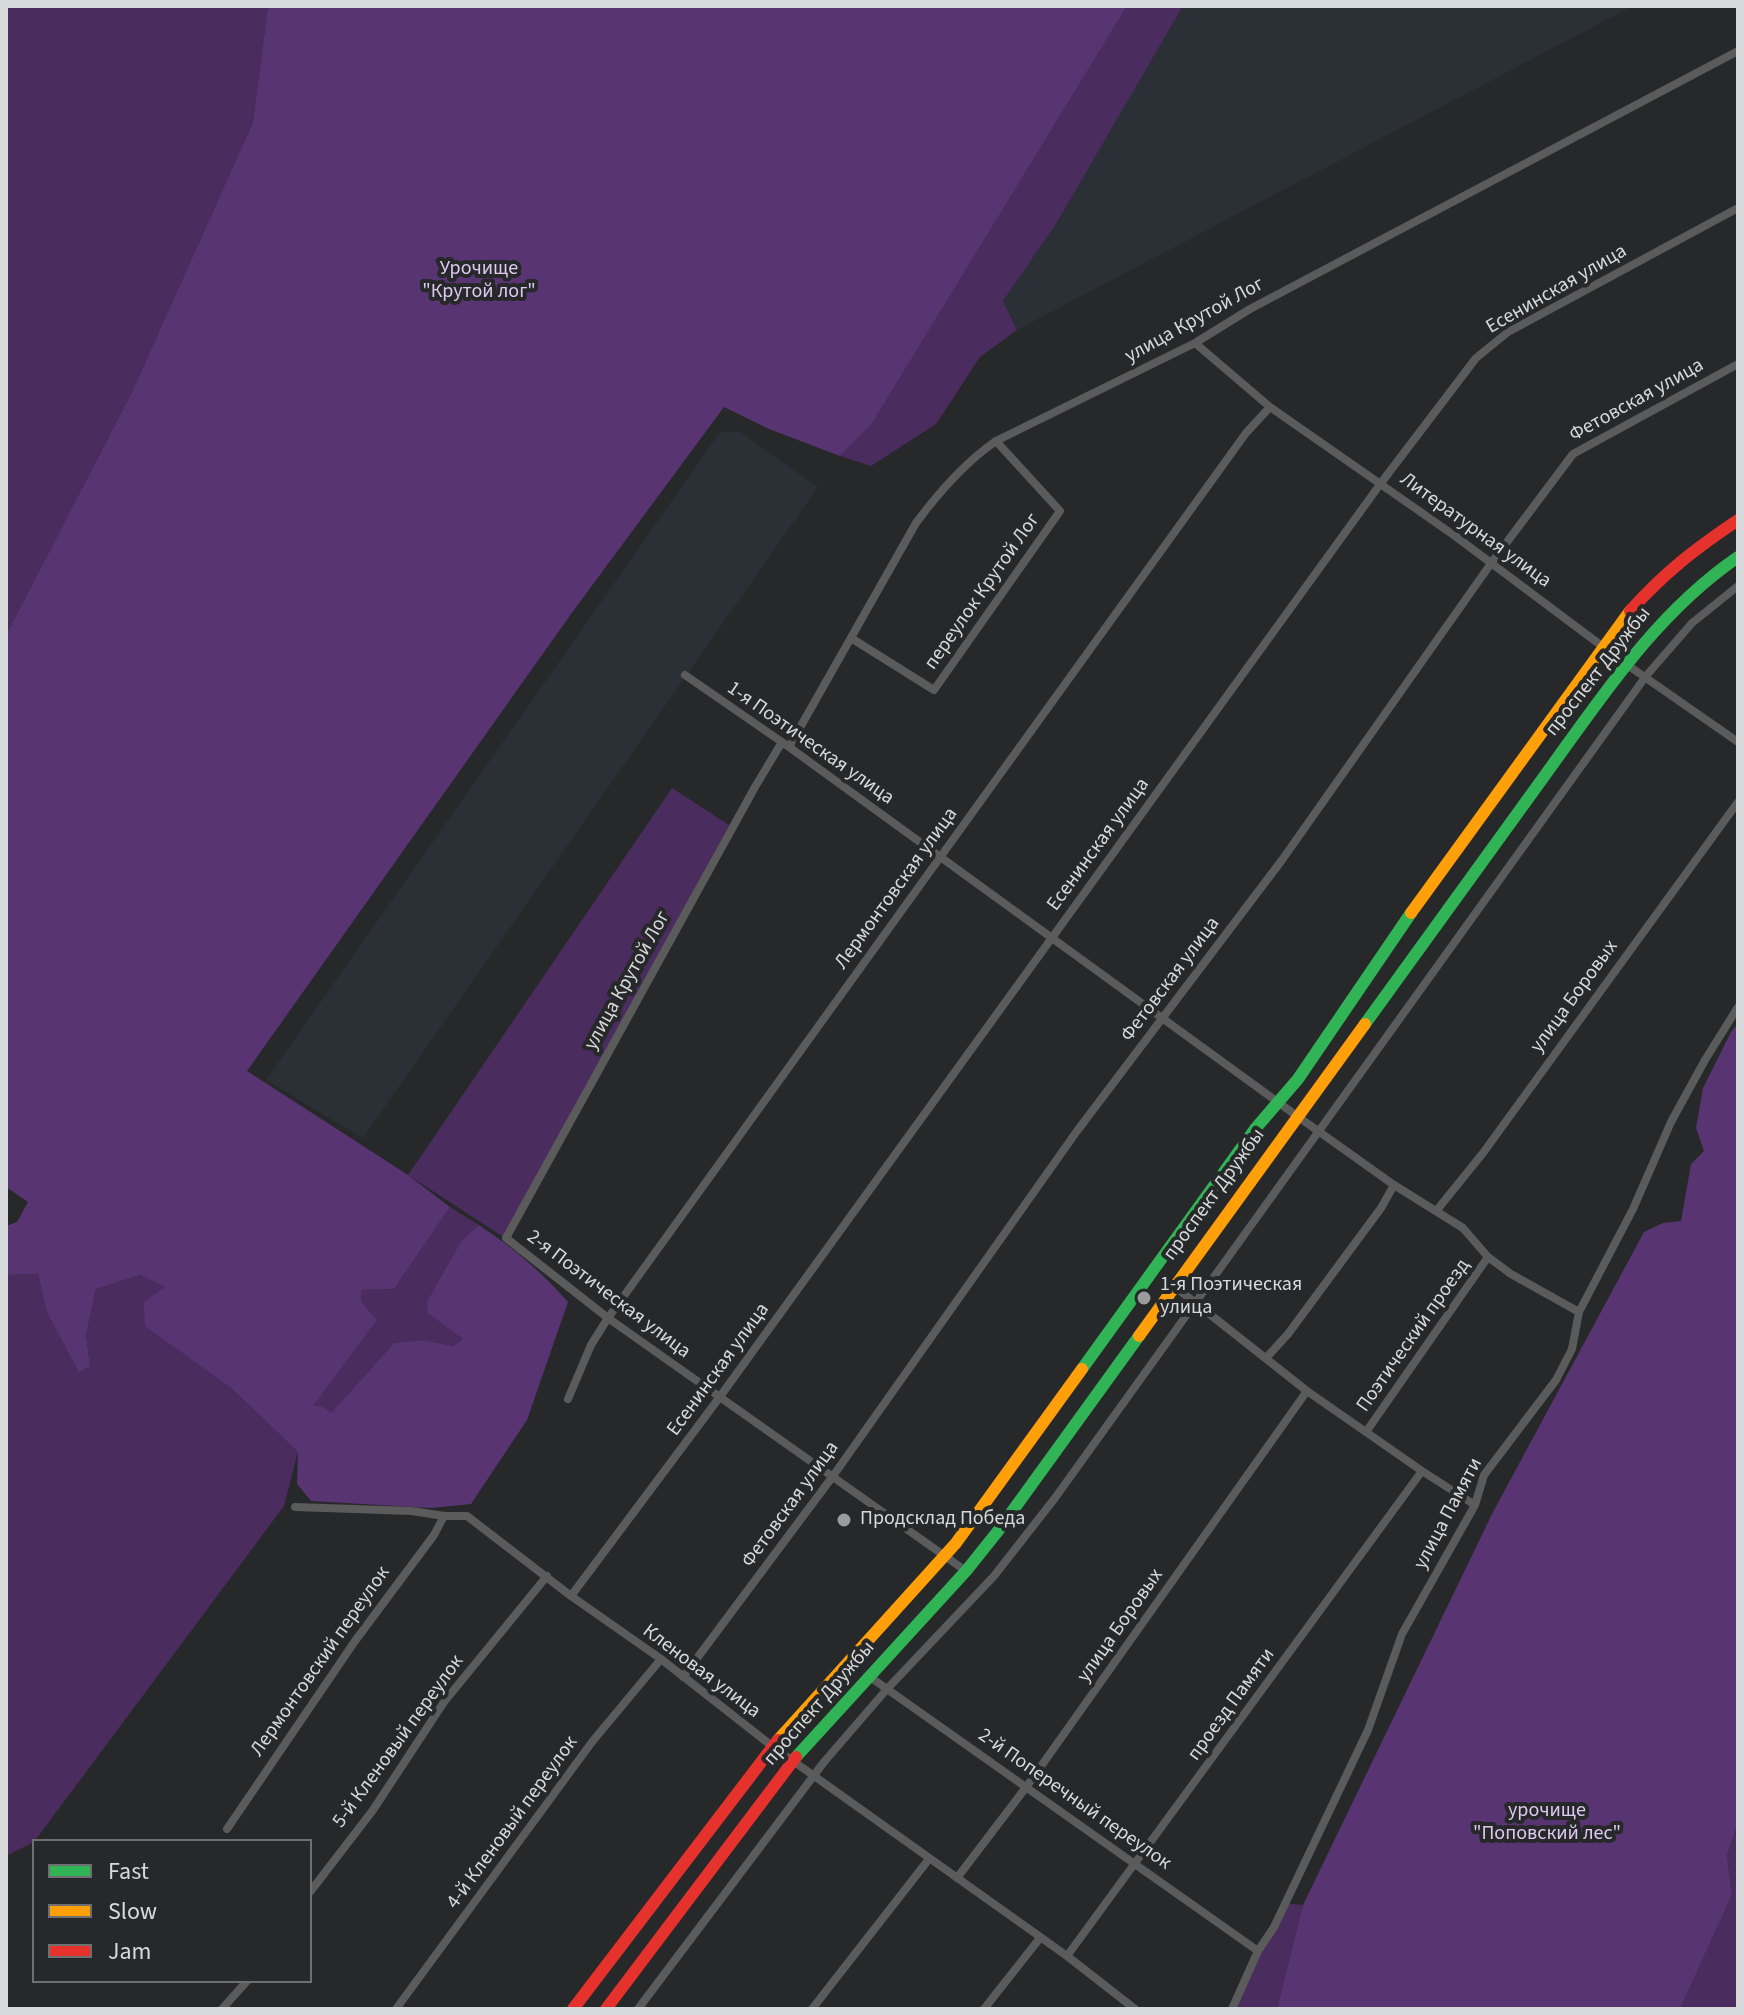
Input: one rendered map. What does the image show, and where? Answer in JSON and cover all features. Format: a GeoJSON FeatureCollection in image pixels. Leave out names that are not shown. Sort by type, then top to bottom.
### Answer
{"type":"FeatureCollection","features":[{"type":"Feature","properties":{"kind":"street","name":"улица Крутой Лог"},"geometry":{"type":"LineString","coordinates":[[506,1238],[740,814],[786,745],[925,511],[975,455],[996,441],[1195,343],[1250,309],[1738,51]]}},
{"type":"Feature","properties":{"kind":"street","name":"Есенинская улица"},"geometry":{"type":"LineString","coordinates":[[571,1596],[719,1398],[1381,483],[1476,358],[1508,332],[1738,208]]}},
{"type":"Feature","properties":{"kind":"street","name":"Литературная улица"},"geometry":{"type":"LineString","coordinates":[[1195,343],[1270,407],[1492,562],[1626,664],[1738,742]]}},
{"type":"Feature","properties":{"kind":"street","name":"Фетовская улица"},"geometry":{"type":"LineString","coordinates":[[683,1677],[833,1476],[1077,1131],[1282,860],[1492,562],[1573,454],[1738,364]]}},
{"type":"Feature","properties":{"kind":"street","name":"Лермонтовская улица"},"geometry":{"type":"LineString","coordinates":[[568,1399],[591,1345],[608,1318],[1237,446],[1270,407]]}},
{"type":"Feature","properties":{"kind":"street","name":"переулок Крутой Лог"},"geometry":{"type":"LineString","coordinates":[[851,638],[934,690],[1060,511],[996,441]]}},
{"type":"Feature","properties":{"kind":"street"},"geometry":{"type":"LineString","coordinates":[[573,2009],[772,1746],[945,1555],[1255,1129],[1298,1079],[1380,955],[1603,645],[1656,582],[1686,555],[1738,520]]}},
{"type":"Feature","properties":{"kind":"street","name":"проспект Дружбы"},"geometry":{"type":"LineString","coordinates":[[606,2009],[793,1761],[966,1571],[998,1531],[1626,664],[1687,597],[1738,557]]}},
{"type":"Feature","properties":{"kind":"street"},"geometry":{"type":"LineString","coordinates":[[638,2009],[814,1775],[887,1689],[994,1576],[1055,1498],[1646,676],[1692,623],[1738,586]]}},
{"type":"Feature","properties":{"kind":"street","name":"1-я Поэтическая улица"},"geometry":{"type":"LineString","coordinates":[[685,675],[1319,1132],[1394,1185],[1463,1228],[1488,1257],[1511,1274],[1579,1312]]}},
{"type":"Feature","properties":{"kind":"street","name":"улица Боровых"},"geometry":{"type":"LineString","coordinates":[[1437,1210],[1483,1153],[1738,802]]}},
{"type":"Feature","properties":{"kind":"street","name":"улица Памяти"},"geometry":{"type":"LineString","coordinates":[[1232,2009],[1368,1730],[1402,1634],[1475,1505],[1484,1475],[1556,1380],[1572,1349],[1579,1312],[1633,1209],[1671,1122],[1738,1007]]}},
{"type":"Feature","properties":{"kind":"street"},"geometry":{"type":"LineString","coordinates":[[1267,1357],[1298,1321],[1381,1208],[1394,1185]]}},
{"type":"Feature","properties":{"kind":"street","name":"2-я Поэтическая улица"},"geometry":{"type":"LineString","coordinates":[[506,1238],[608,1318],[966,1571]]}},
{"type":"Feature","properties":{"kind":"street","name":"Поэтический проезд"},"geometry":{"type":"LineString","coordinates":[[1366,1432],[1488,1257]]}},
{"type":"Feature","properties":{"kind":"street"},"geometry":{"type":"LineString","coordinates":[[1174,1286],[1307,1391],[1475,1505]]}},
{"type":"Feature","properties":{"kind":"street","name":"улица Боровых"},"geometry":{"type":"LineString","coordinates":[[957,1878],[1027,1786],[1307,1391]]}},
{"type":"Feature","properties":{"kind":"street","name":"проезд Памяти"},"geometry":{"type":"LineString","coordinates":[[1067,1956],[1422,1471]]}},
{"type":"Feature","properties":{"kind":"street","name":"Кленовая улица"},"geometry":{"type":"LineString","coordinates":[[295,1507],[467,1516],[571,1596],[661,1659],[772,1746],[1067,1956],[1135,2009]]}},
{"type":"Feature","properties":{"kind":"street","name":"Лермонтовский переулок"},"geometry":{"type":"LineString","coordinates":[[227,1829],[346,1653],[434,1535],[444,1516]]}},
{"type":"Feature","properties":{"kind":"street","name":"5-й Кленовый переулок"},"geometry":{"type":"LineString","coordinates":[[312,1889],[373,1810],[444,1702],[547,1576]]}},
{"type":"Feature","properties":{"kind":"street","name":"4-й Кленовый переулок"},"geometry":{"type":"LineString","coordinates":[[396,2009],[592,1742],[661,1659]]}},
{"type":"Feature","properties":{"kind":"street","name":"2-й Поперечный переулок"},"geometry":{"type":"LineString","coordinates":[[870,1677],[1258,1951]]}},
{"type":"Feature","properties":{"kind":"street"},"geometry":{"type":"LineString","coordinates":[[812,2009],[929,1859]]}},
{"type":"Feature","properties":{"kind":"street"},"geometry":{"type":"LineString","coordinates":[[984,2009],[1040,1938]]}},
{"type":"Feature","properties":{"kind":"street"},"geometry":{"type":"LineString","coordinates":[[222,2009],[245,1983]]}},
{"type":"Feature","properties":{"kind":"shaded area"},"geometry":{"type":"Polygon","coordinates":[[[6,6],[268,6],[253,122],[132,392],[6,635],[6,6]]]}},
{"type":"Feature","properties":{"kind":"shaded area"},"geometry":{"type":"Polygon","coordinates":[[[1127,6],[1183,6],[1056,224],[1003,301],[1017,330],[980,357],[936,424],[871,466],[840,456],[871,425],[1127,6]]]}},
{"type":"Feature","properties":{"kind":"shaded area"},"geometry":{"type":"Polygon","coordinates":[[[1183,6],[1633,6],[1017,330],[1003,301],[1056,224],[1183,6]]]}},
{"type":"Feature","properties":{"kind":"shaded area"},"geometry":{"type":"Polygon","coordinates":[[[720,432],[740,432],[818,487],[363,1138],[266,1080],[720,432]]]}},
{"type":"Feature","properties":{"kind":"shaded area"},"geometry":{"type":"Polygon","coordinates":[[[672,788],[729,825],[505,1238],[408,1175],[672,788]]]}},
{"type":"Feature","properties":{"kind":"shaded area"},"geometry":{"type":"Polygon","coordinates":[[[450,1207],[479,1225],[462,1240],[448,1327],[463,1339],[453,1346],[423,1340],[394,1343],[331,1413],[312,1407],[377,1320],[361,1301],[362,1290],[394,1289],[450,1207]]]}},
{"type":"Feature","properties":{"kind":"shaded area"},"geometry":{"type":"Polygon","coordinates":[[[38,1274],[46,1310],[90,1366],[86,1335],[96,1289],[140,1275],[166,1287],[230,1387],[298,1452],[284,1506],[36,1839],[6,1856],[6,1275],[38,1274]]]}},
{"type":"Feature","properties":{"kind":"shaded area"},"geometry":{"type":"Polygon","coordinates":[[[1738,1822],[1738,2009],[1680,2009],[1732,1895],[1727,1856],[1738,1822]]]}},
{"type":"Feature","properties":{"kind":"shaded area"},"geometry":{"type":"Polygon","coordinates":[[[1283,1903],[1303,1905],[1277,2009],[1231,2009],[1283,1903]]]}},
{"type":"Feature","properties":{"kind":"green space","name":"Урочище \"Крутой лог\""},"geometry":{"type":"Polygon","coordinates":[[[268,6],[1127,6],[871,425],[840,456],[769,429],[724,407],[571,614],[247,1071],[408,1175],[450,1207],[394,1289],[362,1290],[361,1301],[377,1320],[313,1406],[323,1407],[331,1413],[394,1343],[423,1340],[453,1346],[463,1339],[428,1313],[427,1302],[462,1240],[479,1225],[526,1260],[568,1302],[527,1420],[471,1504],[431,1508],[311,1501],[297,1484],[298,1452],[230,1387],[145,1326],[144,1302],[165,1287],[140,1275],[96,1289],[86,1335],[90,1366],[79,1372],[46,1310],[38,1274],[6,1275],[6,1226],[17,1222],[28,1202],[6,1187],[6,635],[132,392],[253,122],[268,6]]]}},
{"type":"Feature","properties":{"kind":"green space","name":"урочище \"Поповский лес\""},"geometry":{"type":"Polygon","coordinates":[[[1738,1024],[1738,1822],[1727,1856],[1732,1895],[1680,2009],[1277,2009],[1303,1905],[1493,1512],[1644,1232],[1663,1223],[1681,1221],[1691,1164],[1704,1151],[1696,1128],[1703,1088],[1738,1024]]]}},
{"type":"Feature","properties":{"kind":"traffic: fast"},"geometry":{"type":"LineString","coordinates":[[1365,1024],[1631,659],[1681,604],[1738,557]]}},
{"type":"Feature","properties":{"kind":"traffic: fast"},"geometry":{"type":"LineString","coordinates":[[1082,1369],[1255,1129],[1298,1079],[1411,913]]}},
{"type":"Feature","properties":{"kind":"traffic: fast"},"geometry":{"type":"LineString","coordinates":[[796,1757],[966,1571],[1139,1336]]}},
{"type":"Feature","properties":{"kind":"traffic: slow"},"geometry":{"type":"LineString","coordinates":[[1411,913],[1630,611]]}},
{"type":"Feature","properties":{"kind":"traffic: slow"},"geometry":{"type":"LineString","coordinates":[[1139,1336],[1365,1024]]}},
{"type":"Feature","properties":{"kind":"traffic: slow"},"geometry":{"type":"LineString","coordinates":[[778,1740],[956,1543],[1082,1369]]}},
{"type":"Feature","properties":{"kind":"traffic: jam"},"geometry":{"type":"LineString","coordinates":[[1630,611],[1681,562],[1738,520]]}},
{"type":"Feature","properties":{"kind":"traffic: jam"},"geometry":{"type":"LineString","coordinates":[[573,2009],[778,1740]]}},
{"type":"Feature","properties":{"kind":"traffic: jam"},"geometry":{"type":"LineString","coordinates":[[606,2009],[796,1757]]}},
{"type":"Feature","properties":{"kind":"place","name":"1-я Поэтическая улица"},"geometry":{"type":"Point","coordinates":[1144,1298]}},
{"type":"Feature","properties":{"kind":"place","name":"Продсклад Победа"},"geometry":{"type":"Point","coordinates":[844,1520]}}]}
